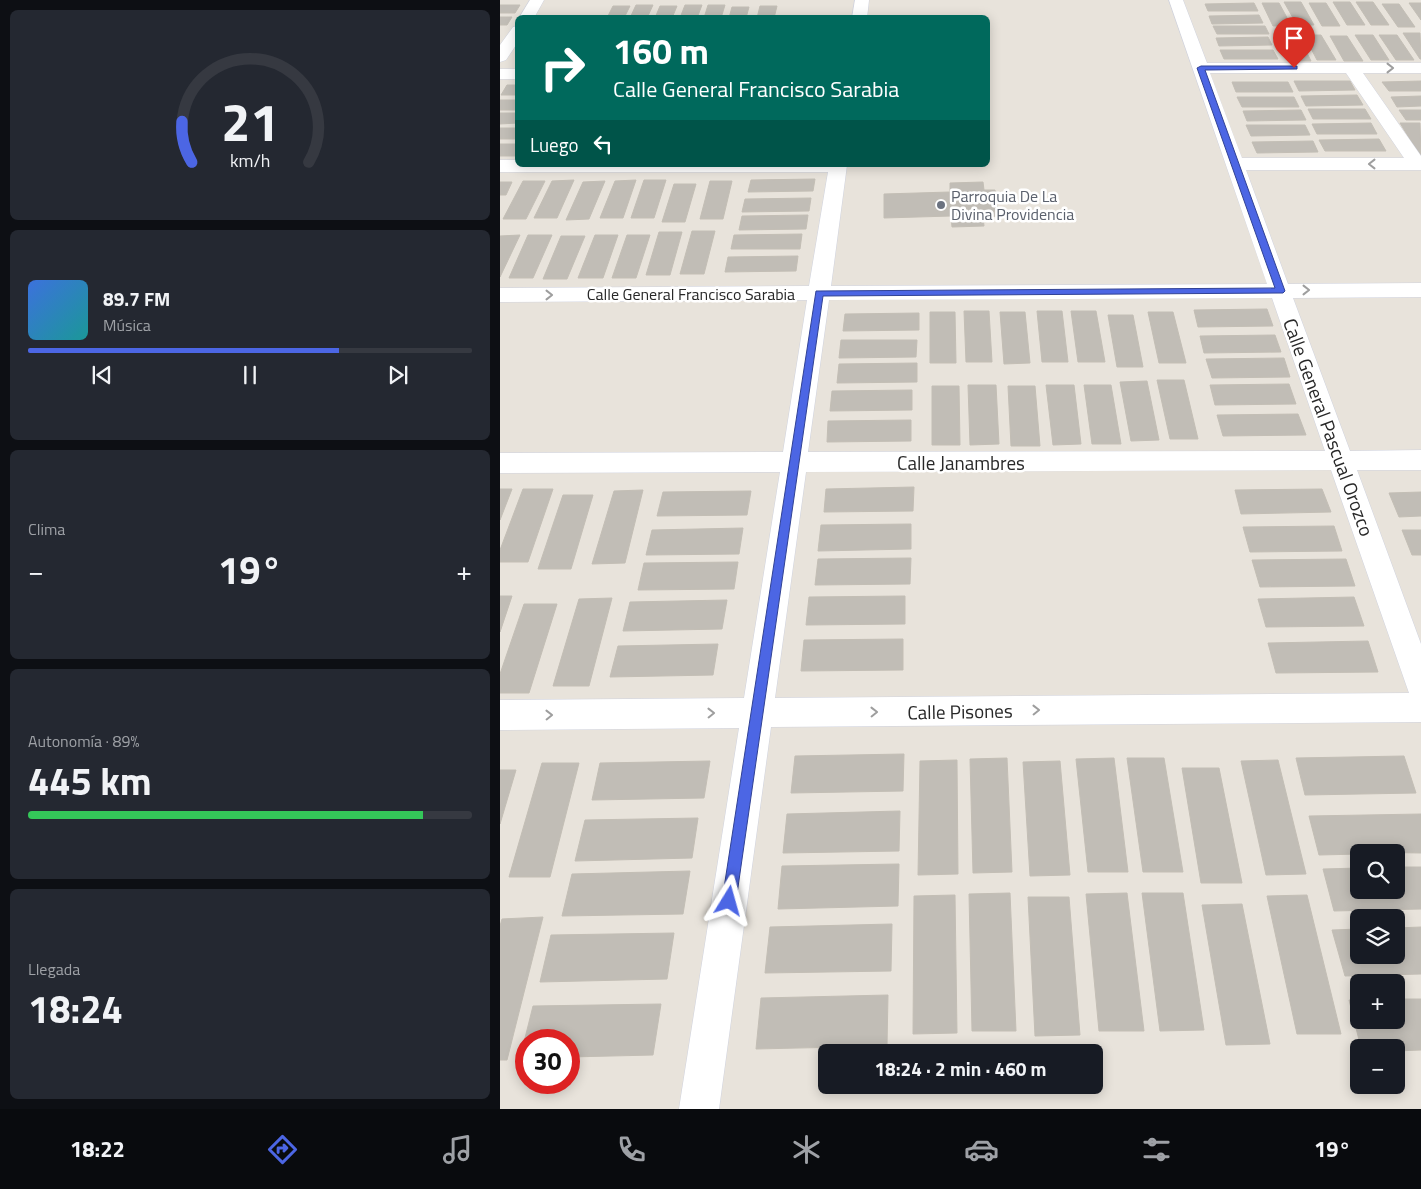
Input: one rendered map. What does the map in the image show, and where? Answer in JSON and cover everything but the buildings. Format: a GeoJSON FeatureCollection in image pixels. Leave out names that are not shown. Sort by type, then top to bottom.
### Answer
{"type":"FeatureCollection","features":[{"type":"Feature","properties":{"kind":"street"},"geometry":{"type":"LineString","coordinates":[[528,15],[537,0]]}},
{"type":"Feature","properties":{"kind":"street"},"geometry":{"type":"LineString","coordinates":[[860,15],[862,0]]}},
{"type":"Feature","properties":{"kind":"street","name":"Calle General Pascual Orozco"},"geometry":{"type":"LineString","coordinates":[[1176,0],[1421,685]]}},
{"type":"Feature","properties":{"kind":"street"},"geometry":{"type":"LineString","coordinates":[[500,57],[515,34]]}},
{"type":"Feature","properties":{"kind":"street"},"geometry":{"type":"LineString","coordinates":[[1201,68],[1421,68]]}},
{"type":"Feature","properties":{"kind":"street"},"geometry":{"type":"LineString","coordinates":[[1350,68],[1419,164]]}},
{"type":"Feature","properties":{"kind":"street"},"geometry":{"type":"LineString","coordinates":[[500,74],[515,74]]}},
{"type":"Feature","properties":{"kind":"street"},"geometry":{"type":"LineString","coordinates":[[1235,164],[1419,164]]}},
{"type":"Feature","properties":{"kind":"street"},"geometry":{"type":"LineString","coordinates":[[500,166],[515,166]]}},
{"type":"Feature","properties":{"kind":"street"},"geometry":{"type":"LineString","coordinates":[[698,1109],[838,167]]}},
{"type":"Feature","properties":{"kind":"street","name":"Calle General Francisco Sarabia"},"geometry":{"type":"LineString","coordinates":[[500,295],[1421,290]]}},
{"type":"Feature","properties":{"kind":"street","name":"Calle Janambres"},"geometry":{"type":"LineString","coordinates":[[500,463],[1421,460]]}},
{"type":"Feature","properties":{"kind":"street","name":"Calle Pisones"},"geometry":{"type":"LineString","coordinates":[[500,715],[1421,707]]}},
{"type":"Feature","properties":{"kind":"place","name":"Parroquia De La Divina Providencia"},"geometry":{"type":"Point","coordinates":[941,205]}},
{"type":"Feature","properties":{"kind":"route"},"geometry":{"type":"LineString","coordinates":[[729,901],[819,293],[1280,291],[1201,68],[1294,68]]}}]}
